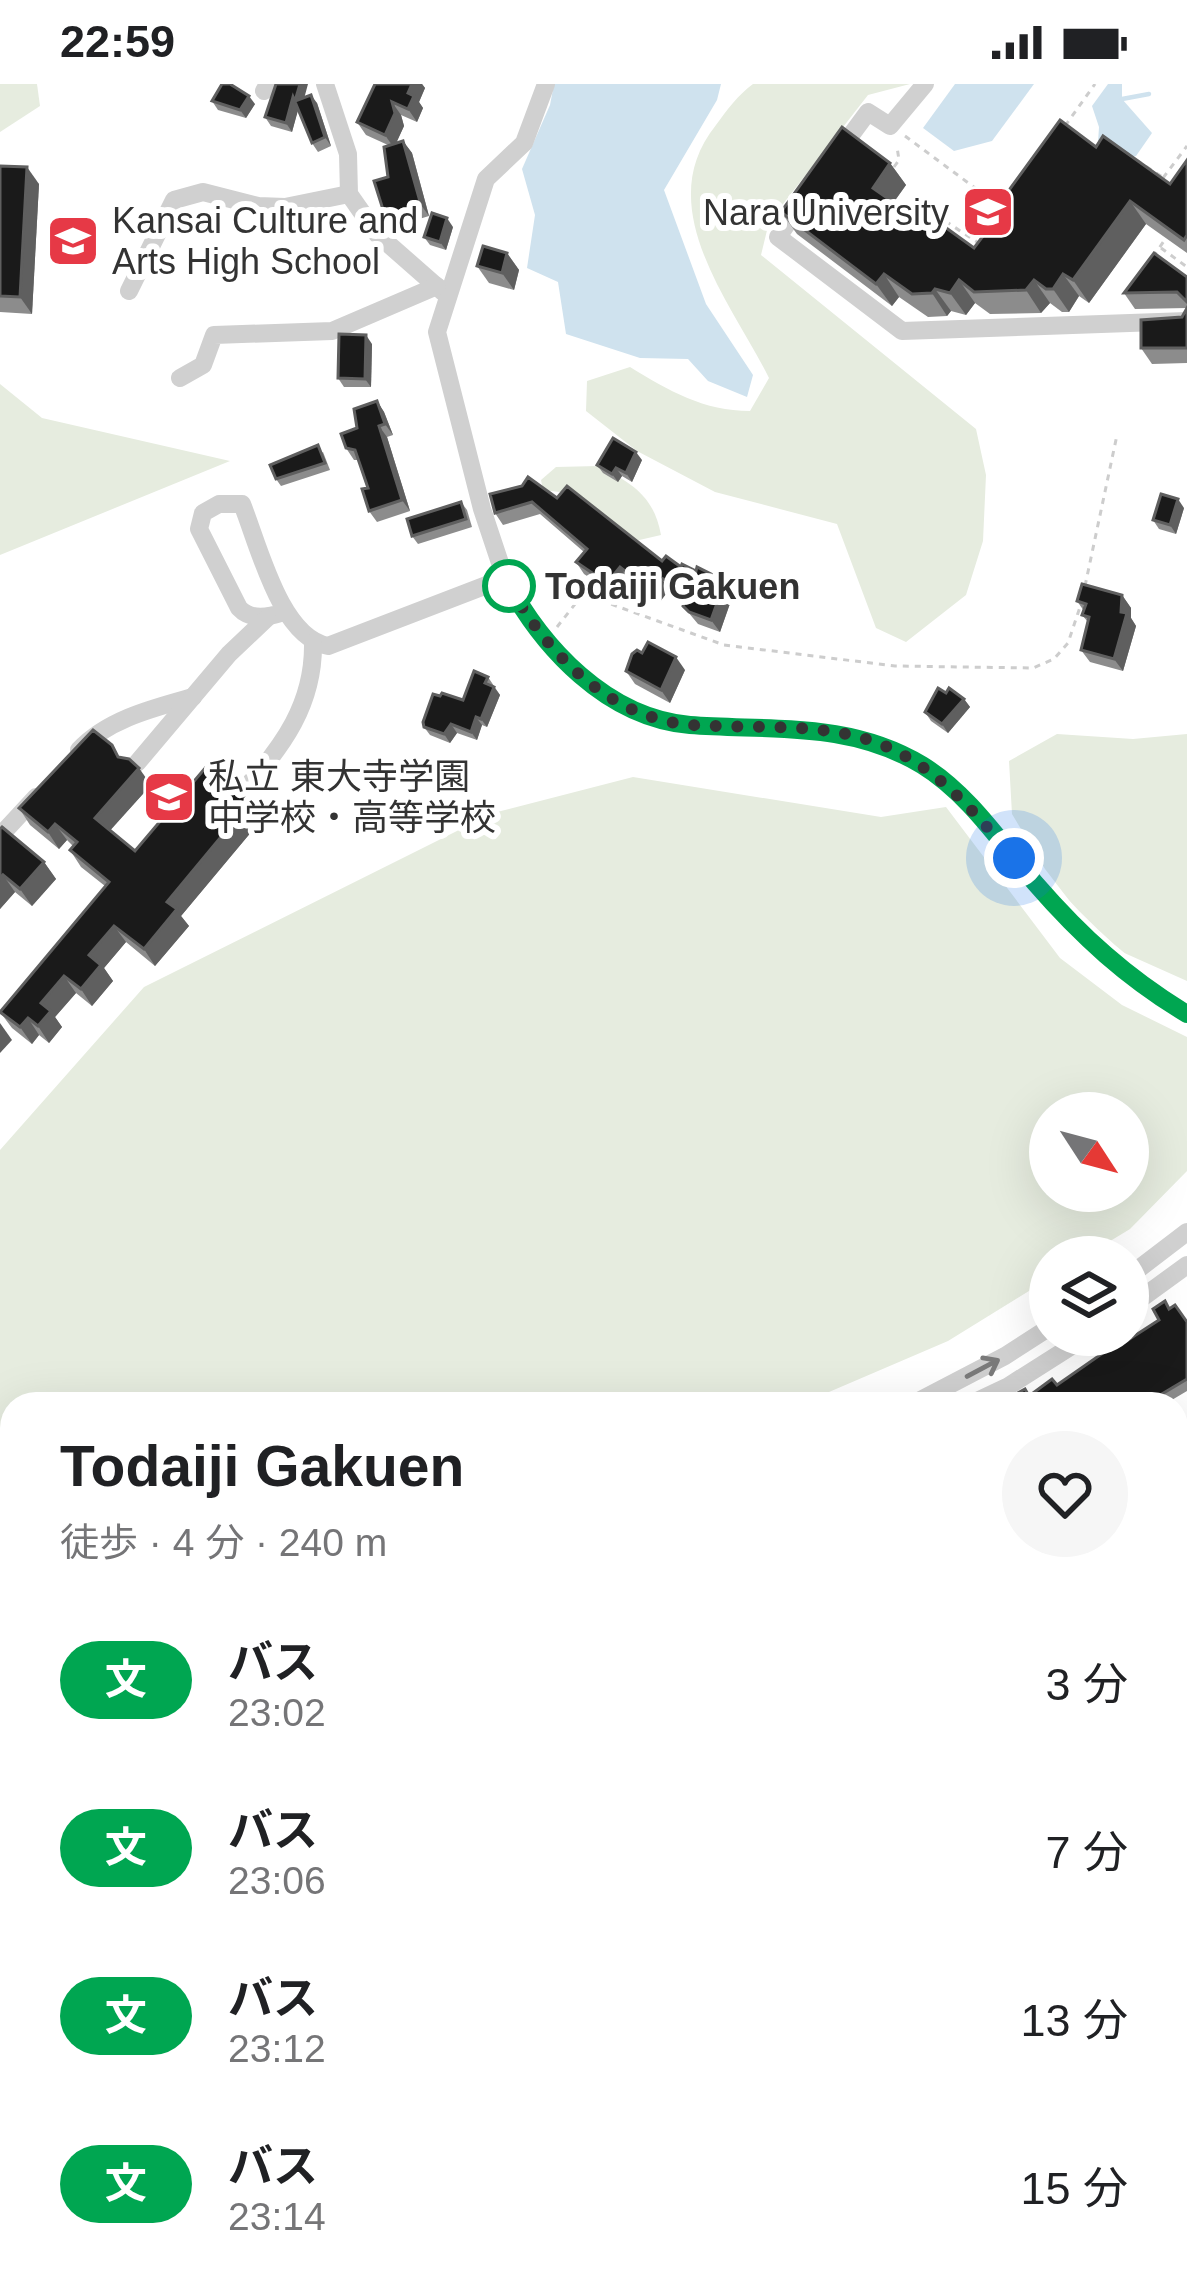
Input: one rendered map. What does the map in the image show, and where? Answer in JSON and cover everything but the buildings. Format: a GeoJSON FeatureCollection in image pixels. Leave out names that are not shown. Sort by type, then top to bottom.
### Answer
{"type":"FeatureCollection","features":[{"type":"Feature","properties":{"kind":"street"},"geometry":{"type":"LineString","coordinates":[[325,84],[348,154],[349,194],[377,234],[442,290]]}},
{"type":"Feature","properties":{"kind":"street"},"geometry":{"type":"LineString","coordinates":[[546,84],[524,142],[486,179],[442,290],[437,332],[482,509],[505,578],[521,608],[592,684],[645,716],[690,725],[836,731],[881,745],[924,766],[965,800],[1094,946],[1136,982],[1187,1014]]}},
{"type":"Feature","properties":{"kind":"street"},"geometry":{"type":"LineString","coordinates":[[829,165],[868,112],[890,126],[925,84]]}},
{"type":"Feature","properties":{"kind":"street"},"geometry":{"type":"LineString","coordinates":[[816,183],[778,237],[902,331],[1187,321]]}},
{"type":"Feature","properties":{"kind":"street"},"geometry":{"type":"LineString","coordinates":[[129,291],[174,200],[202,192],[258,206],[285,207],[349,194]]}},
{"type":"Feature","properties":{"kind":"street"},"geometry":{"type":"LineString","coordinates":[[180,378],[203,365],[214,335],[332,331],[442,290]]}},
{"type":"Feature","properties":{"kind":"street"},"geometry":{"type":"LineString","coordinates":[[276,615],[242,504],[220,504],[202,513],[199,529],[244,614],[276,615],[313,643],[328,646],[505,578]]}},
{"type":"Feature","properties":{"kind":"street"},"geometry":{"type":"LineString","coordinates":[[137,763],[193,697],[276,615]]}},
{"type":"Feature","properties":{"kind":"street"},"geometry":{"type":"LineString","coordinates":[[244,790],[299,716],[311,681],[313,643]]}},
{"type":"Feature","properties":{"kind":"street"},"geometry":{"type":"LineString","coordinates":[[59,772],[89,739],[108,728],[143,711],[193,697]]}},
{"type":"Feature","properties":{"kind":"street"},"geometry":{"type":"LineString","coordinates":[[0,836],[44,788]]}},
{"type":"Feature","properties":{"kind":"street"},"geometry":{"type":"LineString","coordinates":[[1149,1262],[1187,1232]]}},
{"type":"Feature","properties":{"kind":"street"},"geometry":{"type":"LineString","coordinates":[[1154,1258],[1187,1291]]}},
{"type":"Feature","properties":{"kind":"street"},"geometry":{"type":"LineString","coordinates":[[1149,1293],[1187,1264]]}},
{"type":"Feature","properties":{"kind":"street"},"geometry":{"type":"LineString","coordinates":[[936,1392],[1029,1342]]}},
{"type":"Feature","properties":{"kind":"street"},"geometry":{"type":"LineString","coordinates":[[996,1392],[1056,1356]]}},
{"type":"Feature","properties":{"kind":"path"},"geometry":{"type":"LineString","coordinates":[[1064,127],[1095,84]]}},
{"type":"Feature","properties":{"kind":"path"},"geometry":{"type":"LineString","coordinates":[[890,126],[1004,210]]}},
{"type":"Feature","properties":{"kind":"path"},"geometry":{"type":"LineString","coordinates":[[892,167],[899,160],[897,147],[910,139]]}},
{"type":"Feature","properties":{"kind":"path"},"geometry":{"type":"LineString","coordinates":[[1156,190],[1187,146]]}},
{"type":"Feature","properties":{"kind":"path"},"geometry":{"type":"LineString","coordinates":[[1127,172],[1137,159],[1177,180]]}},
{"type":"Feature","properties":{"kind":"path"},"geometry":{"type":"LineString","coordinates":[[919,224],[930,211],[981,244]]}},
{"type":"Feature","properties":{"kind":"path"},"geometry":{"type":"LineString","coordinates":[[1146,266],[1169,234]]}},
{"type":"Feature","properties":{"kind":"path"},"geometry":{"type":"LineString","coordinates":[[1160,247],[1187,267]]}},
{"type":"Feature","properties":{"kind":"path"},"geometry":{"type":"LineString","coordinates":[[546,640],[584,594],[724,644],[895,666],[1033,668],[1054,659],[1068,643],[1097,538],[1117,435]]}},
{"type":"Feature","properties":{"kind":"shaded area"},"geometry":{"type":"Polygon","coordinates":[[[0,84],[37,84],[40,106],[0,132],[0,84]]]}},
{"type":"Feature","properties":{"kind":"shaded area"},"geometry":{"type":"Polygon","coordinates":[[[753,84],[910,84],[868,95],[769,222],[761,255],[976,429],[986,475],[983,541],[966,595],[906,642],[876,628],[837,524],[715,492],[637,451],[586,411],[587,381],[630,367],[687,398],[733,410],[750,411],[769,378],[704,254],[691,188],[698,156],[716,125],[753,84]]]}},
{"type":"Feature","properties":{"kind":"shaded area"},"geometry":{"type":"Polygon","coordinates":[[[0,384],[42,418],[230,461],[0,555],[0,384]]]}},
{"type":"Feature","properties":{"kind":"shaded area"},"geometry":{"type":"Polygon","coordinates":[[[598,466],[640,492],[653,510],[661,535],[635,541],[576,494],[543,490],[541,480],[556,467],[598,466]]]}},
{"type":"Feature","properties":{"kind":"shaded area"},"geometry":{"type":"Polygon","coordinates":[[[1057,734],[1133,739],[1187,734],[1187,981],[1102,943],[1045,869],[1012,814],[1009,761],[1057,734]]]}},
{"type":"Feature","properties":{"kind":"shaded area"},"geometry":{"type":"Polygon","coordinates":[[[633,777],[881,817],[946,807],[1060,958],[1122,1005],[1187,1037],[1187,1171],[1149,1210],[1149,1092],[1029,1092],[1029,1212],[1147,1212],[1130,1229],[1118,1236],[1029,1236],[1029,1291],[948,1341],[829,1392],[0,1392],[0,1150],[144,987],[493,813],[633,777]]]}},
{"type":"Feature","properties":{"kind":"water"},"geometry":{"type":"Polygon","coordinates":[[[554,84],[721,84],[717,100],[664,190],[706,304],[753,375],[747,397],[708,381],[688,359],[640,358],[566,334],[558,282],[527,268],[535,215],[522,169],[550,105],[554,84]]]}},
{"type":"Feature","properties":{"kind":"water"},"geometry":{"type":"Polygon","coordinates":[[[955,84],[1034,84],[992,141],[954,151],[923,128],[955,84]]]}},
{"type":"Feature","properties":{"kind":"water"},"geometry":{"type":"Polygon","coordinates":[[[1108,84],[1122,84],[1122,99],[1152,133],[1136,156],[1119,159],[1098,143],[1092,106],[1108,84]]]}},
{"type":"Feature","properties":{"kind":"waterway"},"geometry":{"type":"LineString","coordinates":[[1122,99],[1149,94]]}},
{"type":"Feature","properties":{"kind":"bus line","name":"文"},"geometry":{"type":"LineString","coordinates":[[505,578],[533,627],[556,652],[592,684],[645,716],[690,725],[836,731],[881,745],[924,766],[965,800],[1054,905],[1112,964],[1187,1014]]}},
{"type":"Feature","properties":{"kind":"place","name":"Nara University"},"geometry":{"type":"Point","coordinates":[988,212]}},
{"type":"Feature","properties":{"kind":"place","name":"Kansai Culture and Arts High School"},"geometry":{"type":"Point","coordinates":[73,241]}},
{"type":"Feature","properties":{"kind":"place","name":"Todaiji Gakuen"},"geometry":{"type":"Point","coordinates":[509,586]}},
{"type":"Feature","properties":{"kind":"place","name":"私立 東大寺学園 中学校・高等学校"},"geometry":{"type":"Point","coordinates":[169,797]}},
{"type":"Feature","properties":{"kind":"route"},"geometry":{"type":"LineString","coordinates":[[509,586],[505,578],[533,627],[556,652],[620,704],[667,722],[836,731],[881,745],[924,766],[965,800],[1014,858]]}}]}
